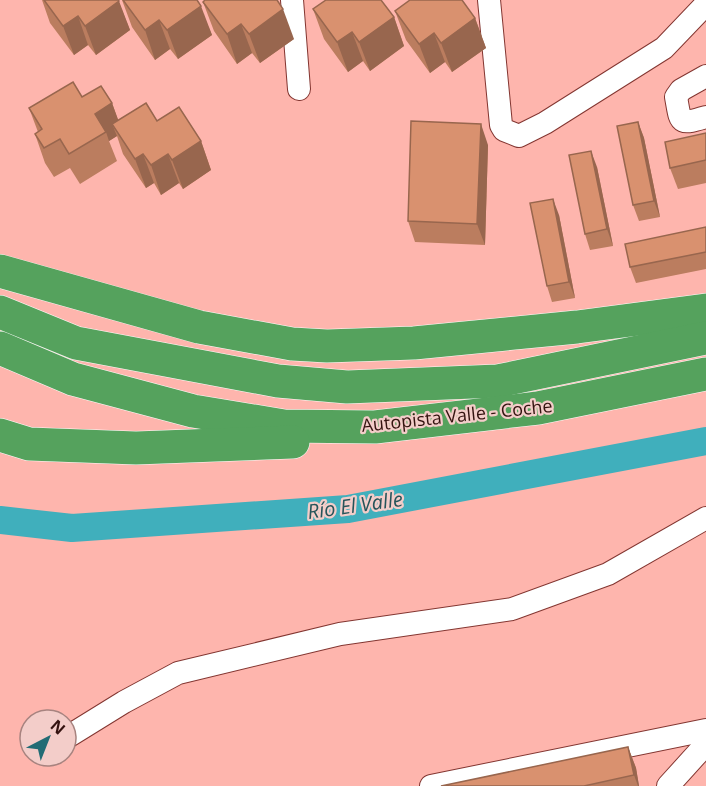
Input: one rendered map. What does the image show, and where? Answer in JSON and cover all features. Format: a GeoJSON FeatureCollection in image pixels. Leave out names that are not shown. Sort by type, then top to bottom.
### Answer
{"type":"FeatureCollection","features":[{"type":"Feature","properties":{"kind":"highway"},"geometry":{"type":"LineString","coordinates":[[0,271],[199,327],[292,344],[327,346],[414,343],[577,327],[706,310]]}},
{"type":"Feature","properties":{"kind":"highway","name":"Autopista Valle - Coche"},"geometry":{"type":"LineString","coordinates":[[0,312],[76,343],[278,381],[347,387],[498,381],[706,338]]}},
{"type":"Feature","properties":{"kind":"highway","name":"Autopista Valle - Coche"},"geometry":{"type":"LineString","coordinates":[[0,348],[73,379],[193,411],[284,426],[375,427],[538,408],[706,374]]}},
{"type":"Feature","properties":{"kind":"highway"},"geometry":{"type":"LineString","coordinates":[[0,435],[29,444],[136,448],[331,440],[454,428],[538,408]]}},
{"type":"Feature","properties":{"kind":"street"},"geometry":{"type":"LineString","coordinates":[[292,0],[299,89]]}},
{"type":"Feature","properties":{"kind":"street"},"geometry":{"type":"LineString","coordinates":[[489,0],[501,125],[504,130],[519,136],[545,123],[664,48],[706,4]]}},
{"type":"Feature","properties":{"kind":"street"},"geometry":{"type":"LineString","coordinates":[[706,76],[681,90],[676,97],[683,122],[687,123],[706,117]]}},
{"type":"Feature","properties":{"kind":"street"},"geometry":{"type":"LineString","coordinates":[[78,730],[178,673],[340,634],[449,620],[512,609],[608,574],[706,518]]}},
{"type":"Feature","properties":{"kind":"street"},"geometry":{"type":"LineString","coordinates":[[431,786],[706,730]]}},
{"type":"Feature","properties":{"kind":"street"},"geometry":{"type":"LineString","coordinates":[[668,786],[706,744]]}},
{"type":"Feature","properties":{"kind":"building"},"geometry":{"type":"Polygon","coordinates":[[[44,0],[119,1],[85,26],[78,16],[63,26],[44,0]]]}},
{"type":"Feature","properties":{"kind":"building"},"geometry":{"type":"Polygon","coordinates":[[[123,0],[197,0],[201,6],[167,30],[159,20],[145,30],[123,0]]]}},
{"type":"Feature","properties":{"kind":"building"},"geometry":{"type":"Polygon","coordinates":[[[205,0],[277,0],[283,9],[249,34],[241,24],[227,34],[203,2],[205,0]]]}},
{"type":"Feature","properties":{"kind":"building"},"geometry":{"type":"Polygon","coordinates":[[[326,0],[381,0],[394,17],[359,42],[352,32],[337,42],[313,9],[326,0]]]}},
{"type":"Feature","properties":{"kind":"building"},"geometry":{"type":"Polygon","coordinates":[[[410,0],[462,0],[475,18],[441,43],[434,33],[419,44],[395,11],[410,0]]]}},
{"type":"Feature","properties":{"kind":"building"},"geometry":{"type":"Polygon","coordinates":[[[73,82],[82,97],[101,86],[112,103],[95,114],[106,132],[69,154],[60,139],[44,148],[35,134],[42,129],[29,108],[73,82]]]}},
{"type":"Feature","properties":{"kind":"building"},"geometry":{"type":"Polygon","coordinates":[[[146,103],[157,121],[179,107],[201,141],[172,160],[168,154],[151,165],[143,154],[135,159],[112,124],[146,103]]]}},
{"type":"Feature","properties":{"kind":"building"},"geometry":{"type":"Polygon","coordinates":[[[411,121],[481,124],[477,224],[408,221],[411,121]]]}},
{"type":"Feature","properties":{"kind":"building"},"geometry":{"type":"Polygon","coordinates":[[[638,122],[654,201],[633,205],[617,126],[638,122]]]}},
{"type":"Feature","properties":{"kind":"building"},"geometry":{"type":"Polygon","coordinates":[[[706,133],[706,160],[670,168],[665,142],[706,133]]]}},
{"type":"Feature","properties":{"kind":"building"},"geometry":{"type":"Polygon","coordinates":[[[591,151],[607,229],[585,234],[569,155],[591,151]]]}},
{"type":"Feature","properties":{"kind":"building"},"geometry":{"type":"Polygon","coordinates":[[[553,199],[569,282],[547,286],[530,203],[553,199]]]}},
{"type":"Feature","properties":{"kind":"building"},"geometry":{"type":"Polygon","coordinates":[[[706,227],[706,252],[630,267],[625,244],[706,227]]]}},
{"type":"Feature","properties":{"kind":"building"},"geometry":{"type":"Polygon","coordinates":[[[628,747],[634,775],[584,786],[441,786],[628,747]]]}},
{"type":"Feature","properties":{"kind":"waterway","name":"Río El Valle"},"geometry":{"type":"LineString","coordinates":[[0,520],[72,528],[348,509],[706,441]]}}]}
